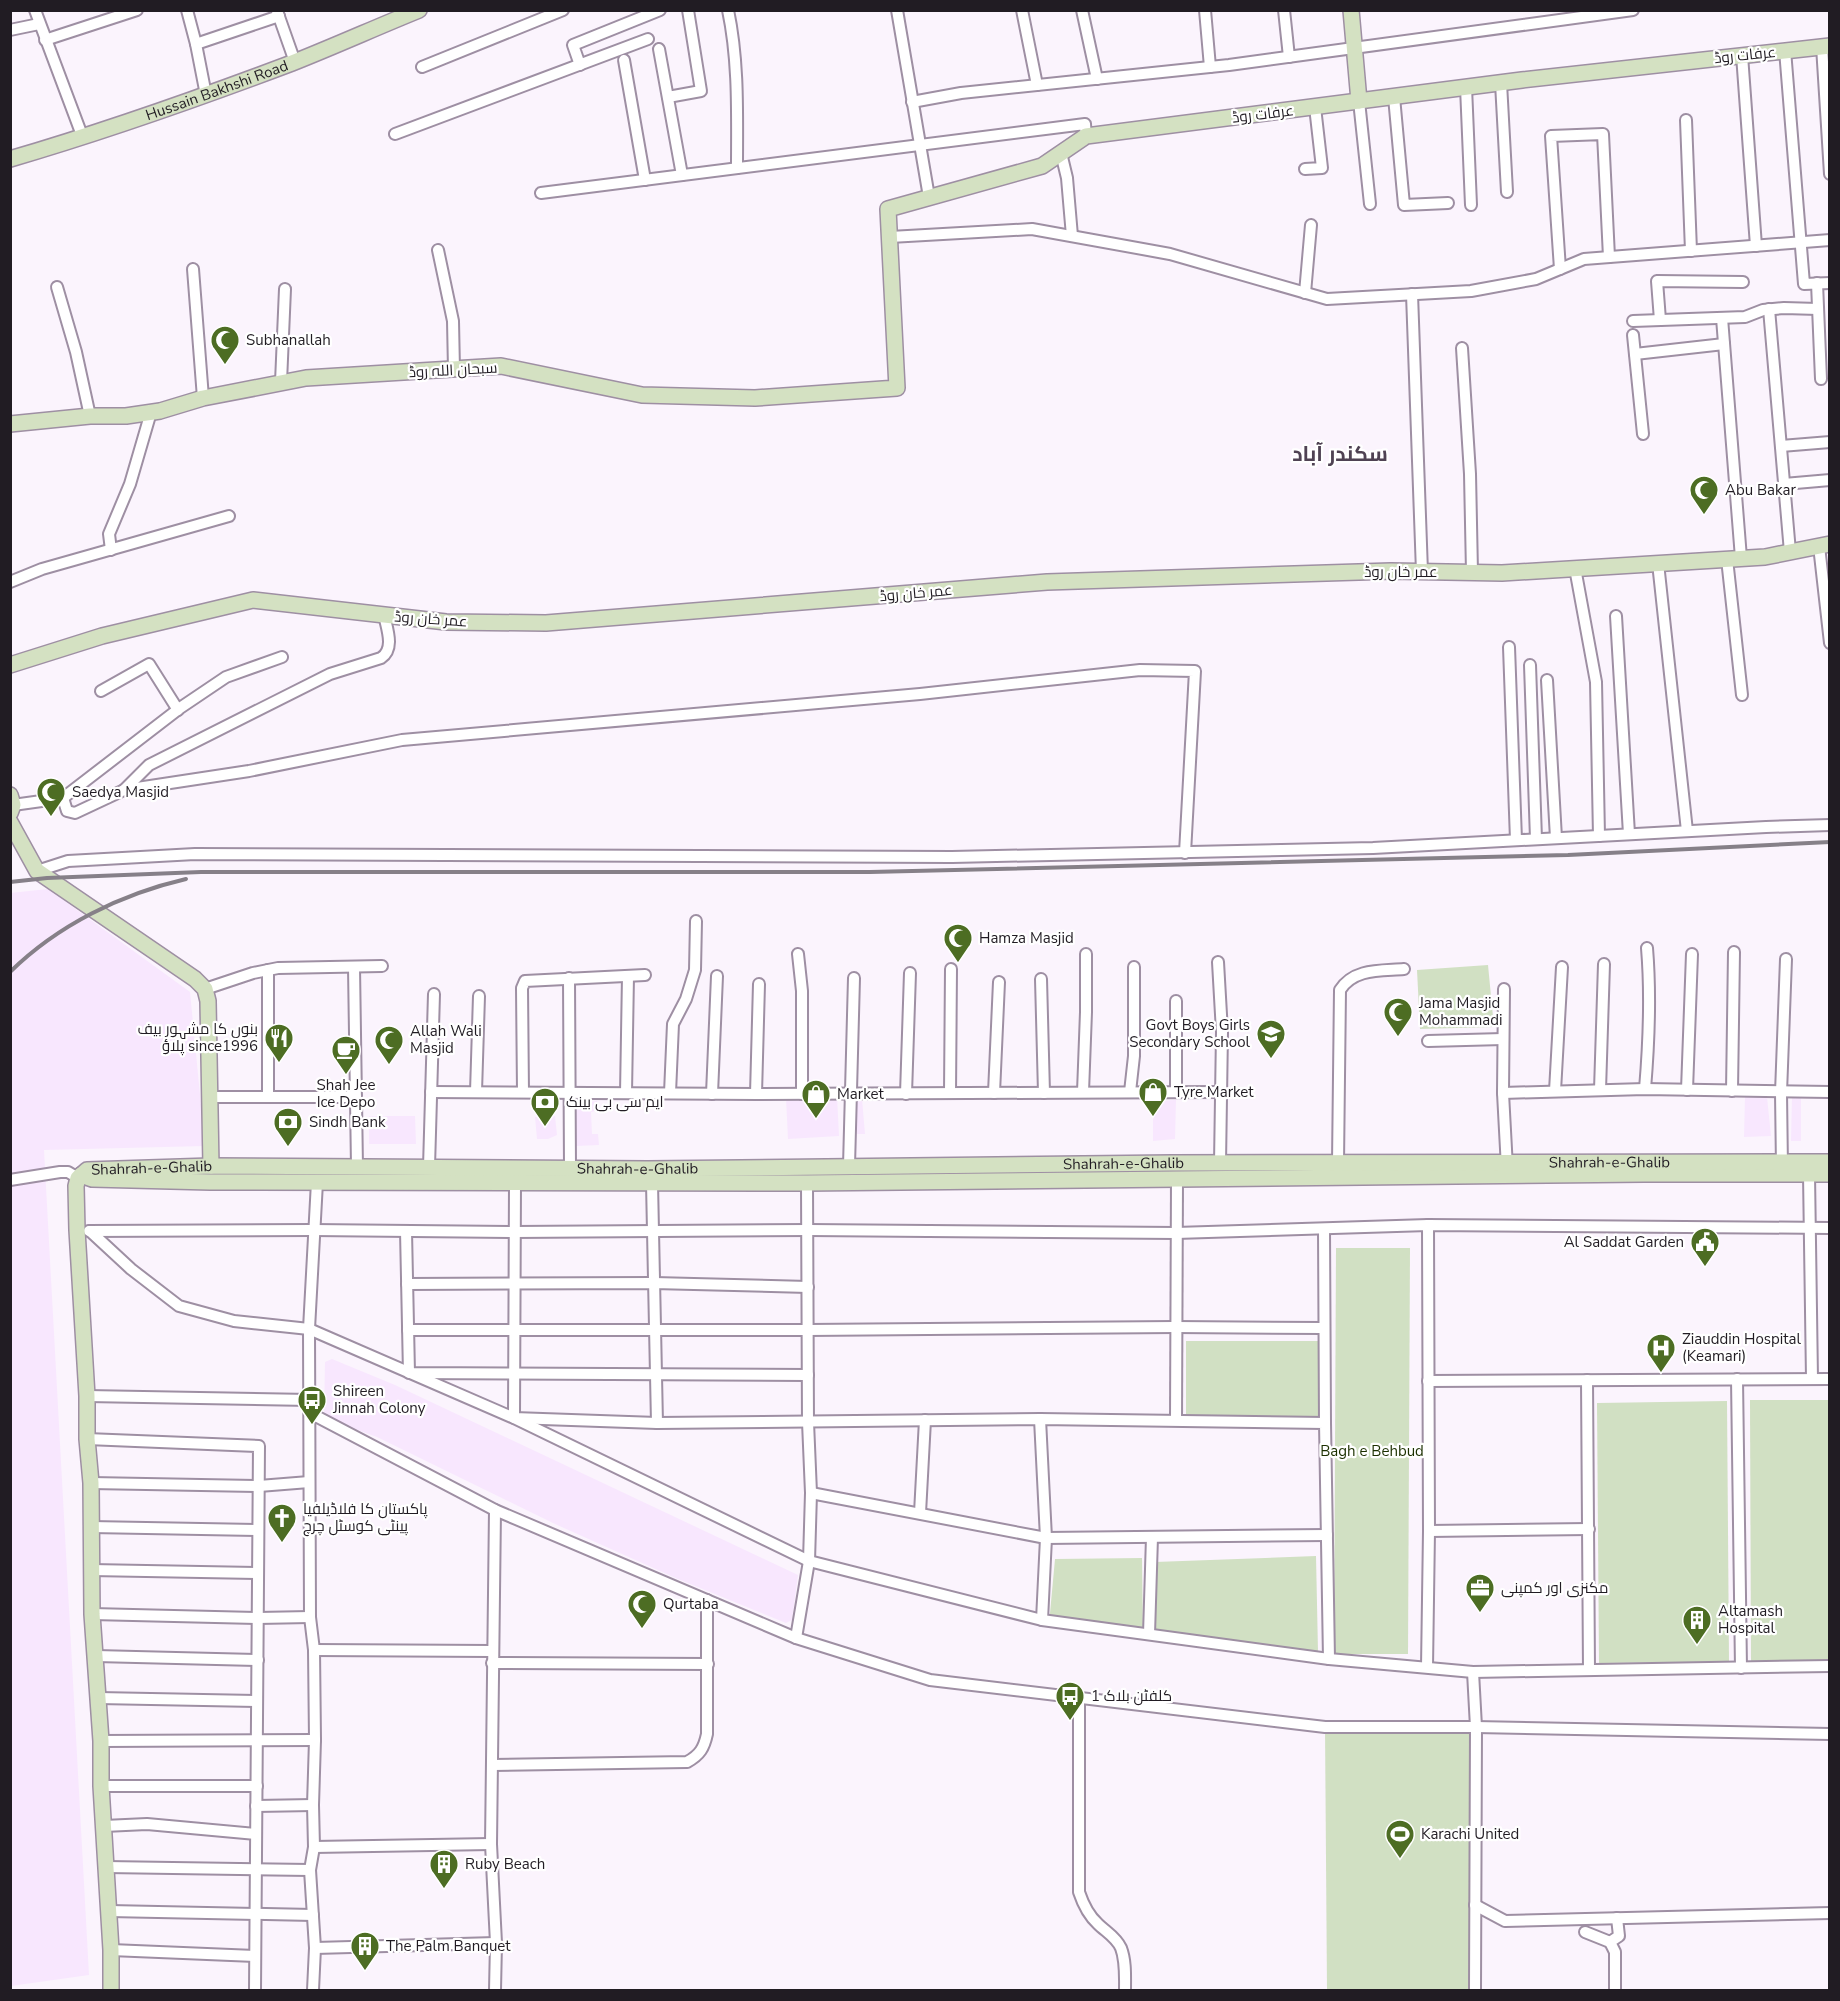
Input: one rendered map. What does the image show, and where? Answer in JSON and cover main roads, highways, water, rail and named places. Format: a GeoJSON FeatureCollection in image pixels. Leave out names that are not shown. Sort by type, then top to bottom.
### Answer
{"type":"FeatureCollection","features":[{"type":"Feature","properties":{"kind":"railway"},"geometry":{"type":"LineString","coordinates":[[10,882],[47,878],[201,872],[870,872],[1568,855],[1830,842]]}},
{"type":"Feature","properties":{"kind":"railway"},"geometry":{"type":"LineString","coordinates":[[10,972],[49,940],[92,914],[138,893],[186,879]]}},
{"type":"Feature","properties":{"kind":"place","name":"Subhanallah"},"geometry":{"type":"Point","coordinates":[225,366]}},
{"type":"Feature","properties":{"kind":"place","name":"Abu Bakar"},"geometry":{"type":"Point","coordinates":[1704,516]}},
{"type":"Feature","properties":{"kind":"place","name":"Saedya Masjid"},"geometry":{"type":"Point","coordinates":[51,818]}},
{"type":"Feature","properties":{"kind":"place","name":"Hamza Masjid"},"geometry":{"type":"Point","coordinates":[958,964]}},
{"type":"Feature","properties":{"kind":"place","name":"Jama Masjid Mohammadi"},"geometry":{"type":"Point","coordinates":[1398,1038]}},
{"type":"Feature","properties":{"kind":"place","name":"Govt Boys Girls Secondary School"},"geometry":{"type":"Point","coordinates":[1271,1060]}},
{"type":"Feature","properties":{"kind":"place","name":"بنوں کا مشہور بیف پلاؤ since1996"},"geometry":{"type":"Point","coordinates":[279,1064]}},
{"type":"Feature","properties":{"kind":"place","name":"Allah Wali Masjid"},"geometry":{"type":"Point","coordinates":[389,1066]}},
{"type":"Feature","properties":{"kind":"place","name":"Shah Jee Ice Depo"},"geometry":{"type":"Point","coordinates":[346,1076]}},
{"type":"Feature","properties":{"kind":"place","name":"Tyre Market"},"geometry":{"type":"Point","coordinates":[1153,1118]}},
{"type":"Feature","properties":{"kind":"place","name":"Market"},"geometry":{"type":"Point","coordinates":[816,1120]}},
{"type":"Feature","properties":{"kind":"place","name":"ایم سی بی بینک"},"geometry":{"type":"Point","coordinates":[545,1128]}},
{"type":"Feature","properties":{"kind":"place","name":"Sindh Bank"},"geometry":{"type":"Point","coordinates":[288,1148]}},
{"type":"Feature","properties":{"kind":"place","name":"Al Saddat Garden"},"geometry":{"type":"Point","coordinates":[1705,1268]}},
{"type":"Feature","properties":{"kind":"place","name":"Ziauddin Hospital (Keamari)"},"geometry":{"type":"Point","coordinates":[1661,1374]}},
{"type":"Feature","properties":{"kind":"place","name":"Shireen Jinnah Colony"},"geometry":{"type":"Point","coordinates":[312,1426]}},
{"type":"Feature","properties":{"kind":"place","name":"پاکستان کا فلاڈیلفیا پینٹی کوسٹل چرچ"},"geometry":{"type":"Point","coordinates":[282,1544]}},
{"type":"Feature","properties":{"kind":"place","name":"مکنزی اور کمپنی"},"geometry":{"type":"Point","coordinates":[1480,1614]}},
{"type":"Feature","properties":{"kind":"place","name":"Qurtaba"},"geometry":{"type":"Point","coordinates":[642,1630]}},
{"type":"Feature","properties":{"kind":"place","name":"Altamash Hospital"},"geometry":{"type":"Point","coordinates":[1697,1646]}},
{"type":"Feature","properties":{"kind":"place","name":"کلفٹن بلاک 1"},"geometry":{"type":"Point","coordinates":[1070,1722]}},
{"type":"Feature","properties":{"kind":"place","name":"Karachi United"},"geometry":{"type":"Point","coordinates":[1400,1860]}},
{"type":"Feature","properties":{"kind":"place","name":"Ruby Beach"},"geometry":{"type":"Point","coordinates":[444,1890]}},
{"type":"Feature","properties":{"kind":"place","name":"The Palm Banquet"},"geometry":{"type":"Point","coordinates":[365,1972]}},
{"type":"Feature","properties":{"kind":"district","name":"سکندر آباد"},"geometry":{"type":"Point","coordinates":[1340,454]}},
{"type":"Feature","properties":{"kind":"park label","name":"Bagh e Behbud"},"geometry":{"type":"Point","coordinates":[1372,1451]}}]}
